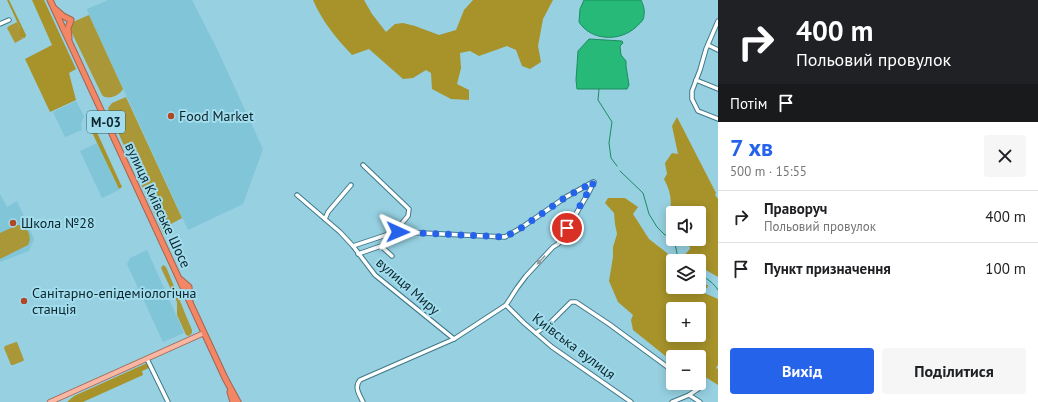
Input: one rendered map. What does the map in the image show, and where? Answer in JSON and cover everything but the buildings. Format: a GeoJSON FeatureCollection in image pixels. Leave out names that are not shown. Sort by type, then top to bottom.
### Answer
{"type":"FeatureCollection","features":[{"type":"Feature","properties":{"kind":"highway","name":"вулиця Київське Шосе"},"geometry":{"type":"LineString","coordinates":[[50,0],[177,274],[189,287],[192,306],[204,333]]}},
{"type":"Feature","properties":{"kind":"highway"},"geometry":{"type":"LineString","coordinates":[[53,7],[63,16],[71,20],[68,28],[73,50]]}},
{"type":"Feature","properties":{"kind":"highway"},"geometry":{"type":"LineString","coordinates":[[204,333],[238,402]]}},
{"type":"Feature","properties":{"kind":"highway"},"geometry":{"type":"LineString","coordinates":[[225,378],[233,402]]}},
{"type":"Feature","properties":{"kind":"main road"},"geometry":{"type":"LineString","coordinates":[[50,402],[204,333]]}},
{"type":"Feature","properties":{"kind":"street"},"geometry":{"type":"LineString","coordinates":[[0,24],[9,20]]}},
{"type":"Feature","properties":{"kind":"street"},"geometry":{"type":"LineString","coordinates":[[718,21],[708,44],[692,96],[693,103],[698,111],[718,119]]}},
{"type":"Feature","properties":{"kind":"street"},"geometry":{"type":"LineString","coordinates":[[708,44],[718,50]]}},
{"type":"Feature","properties":{"kind":"street"},"geometry":{"type":"LineString","coordinates":[[696,80],[718,89]]}},
{"type":"Feature","properties":{"kind":"street"},"geometry":{"type":"LineString","coordinates":[[363,165],[409,209],[408,216],[397,229],[398,232]]}},
{"type":"Feature","properties":{"kind":"street"},"geometry":{"type":"LineString","coordinates":[[353,246],[398,232],[505,237],[521,228],[566,197],[594,182],[558,244],[553,247],[526,276],[507,303],[454,339],[360,380],[357,386],[363,402]]}},
{"type":"Feature","properties":{"kind":"street"},"geometry":{"type":"LineString","coordinates":[[324,219],[328,212],[351,185]]}},
{"type":"Feature","properties":{"kind":"street","name":"вулиця Миру"},"geometry":{"type":"LineString","coordinates":[[297,195],[353,246],[375,275],[454,339]]}},
{"type":"Feature","properties":{"kind":"street"},"geometry":{"type":"LineString","coordinates":[[358,254],[381,246],[392,256]]}},
{"type":"Feature","properties":{"kind":"street"},"geometry":{"type":"LineString","coordinates":[[536,333],[572,302],[576,302],[666,366]]}},
{"type":"Feature","properties":{"kind":"street","name":"Київська вулиця"},"geometry":{"type":"LineString","coordinates":[[507,303],[552,347],[631,402]]}},
{"type":"Feature","properties":{"kind":"street"},"geometry":{"type":"LineString","coordinates":[[147,359],[168,402]]}},
{"type":"Feature","properties":{"kind":"street"},"geometry":{"type":"LineString","coordinates":[[672,402],[696,390]]}},
{"type":"Feature","properties":{"kind":"street"},"geometry":{"type":"LineString","coordinates":[[689,395],[700,402]]}},
{"type":"Feature","properties":{"kind":"shaded area"},"geometry":{"type":"Polygon","coordinates":[[[7,0],[9,0],[26,35],[25,38],[20,37],[20,28],[7,0]]]}},
{"type":"Feature","properties":{"kind":"shaded area"},"geometry":{"type":"Polygon","coordinates":[[[32,0],[44,0],[76,69],[69,73],[76,100],[50,112],[25,59],[52,45],[32,0]]]}},
{"type":"Feature","properties":{"kind":"shaded area"},"geometry":{"type":"Polygon","coordinates":[[[108,0],[192,0],[217,49],[263,149],[243,204],[188,230],[88,12],[87,9],[108,0]]]}},
{"type":"Feature","properties":{"kind":"shaded area"},"geometry":{"type":"Polygon","coordinates":[[[313,0],[364,0],[372,14],[386,32],[395,24],[403,23],[439,35],[456,30],[464,10],[473,0],[553,0],[543,19],[538,46],[541,62],[530,69],[522,66],[516,50],[507,46],[479,56],[470,51],[460,53],[461,68],[457,84],[469,90],[469,100],[451,99],[432,89],[431,73],[426,70],[413,78],[403,79],[369,49],[352,55],[330,29],[313,0]]]}},
{"type":"Feature","properties":{"kind":"shaded area"},"geometry":{"type":"Polygon","coordinates":[[[584,0],[641,0],[644,9],[642,22],[629,32],[622,35],[614,37],[598,36],[584,28],[579,22],[580,9],[584,0]]]}},
{"type":"Feature","properties":{"kind":"shaded area"},"geometry":{"type":"Polygon","coordinates":[[[89,15],[123,89],[114,96],[105,97],[102,95],[70,29],[73,22],[89,15]]]}},
{"type":"Feature","properties":{"kind":"shaded area"},"geometry":{"type":"Polygon","coordinates":[[[17,22],[20,28],[20,37],[24,38],[15,43],[7,28],[17,22]]]}},
{"type":"Feature","properties":{"kind":"shaded area"},"geometry":{"type":"Polygon","coordinates":[[[589,39],[622,41],[623,43],[620,46],[621,55],[626,61],[629,85],[627,89],[577,89],[576,80],[578,51],[589,39]]]}},
{"type":"Feature","properties":{"kind":"shaded area"},"geometry":{"type":"Polygon","coordinates":[[[126,97],[182,218],[171,224],[164,235],[109,112],[108,108],[112,103],[126,97]]]}},
{"type":"Feature","properties":{"kind":"shaded area"},"geometry":{"type":"Polygon","coordinates":[[[76,101],[84,116],[81,125],[82,130],[65,137],[53,112],[76,101]]]}},
{"type":"Feature","properties":{"kind":"shaded area"},"geometry":{"type":"Polygon","coordinates":[[[677,117],[718,199],[718,277],[706,270],[706,254],[685,254],[690,249],[689,246],[706,246],[706,206],[671,206],[670,195],[664,179],[667,174],[665,163],[672,153],[678,154],[672,126],[677,117]]]}},
{"type":"Feature","properties":{"kind":"shaded area"},"geometry":{"type":"Polygon","coordinates":[[[94,126],[122,187],[119,189],[90,128],[94,126]]]}},
{"type":"Feature","properties":{"kind":"shaded area"},"geometry":{"type":"Polygon","coordinates":[[[97,143],[119,190],[102,198],[80,151],[97,143]]]}},
{"type":"Feature","properties":{"kind":"shaded area","name":"Школа №28"},"geometry":{"type":"Polygon","coordinates":[[[0,194],[7,207],[17,201],[34,239],[29,251],[0,262],[0,194]]]}},
{"type":"Feature","properties":{"kind":"shaded area"},"geometry":{"type":"Polygon","coordinates":[[[608,198],[625,198],[638,207],[633,214],[649,239],[668,254],[666,254],[666,294],[706,294],[718,299],[718,365],[716,368],[718,369],[718,385],[707,378],[706,379],[706,350],[666,350],[666,356],[633,330],[631,320],[633,315],[618,302],[609,281],[613,247],[617,234],[614,213],[605,203],[608,198]]]}},
{"type":"Feature","properties":{"kind":"shaded area"},"geometry":{"type":"Polygon","coordinates":[[[17,225],[24,227],[28,232],[30,238],[28,245],[0,259],[0,233],[17,225]]]}},
{"type":"Feature","properties":{"kind":"shaded area"},"geometry":{"type":"Polygon","coordinates":[[[147,250],[184,333],[163,342],[127,264],[130,258],[147,250]]]}},
{"type":"Feature","properties":{"kind":"shaded area"},"geometry":{"type":"Polygon","coordinates":[[[163,265],[166,267],[192,330],[192,333],[189,336],[186,335],[177,315],[177,302],[161,268],[163,265]]]}},
{"type":"Feature","properties":{"kind":"shaded area"},"geometry":{"type":"Polygon","coordinates":[[[16,342],[24,360],[11,365],[4,348],[5,346],[16,342]]]}},
{"type":"Feature","properties":{"kind":"shaded area"},"geometry":{"type":"Polygon","coordinates":[[[147,363],[149,368],[142,371],[143,375],[83,402],[67,402],[74,396],[147,363]]]}},
{"type":"Feature","properties":{"kind":"waterway"},"geometry":{"type":"LineString","coordinates":[[599,89],[598,100],[612,122],[609,143],[611,158],[617,166]]}},
{"type":"Feature","properties":{"kind":"waterway"},"geometry":{"type":"LineString","coordinates":[[620,171],[643,193],[649,214],[657,227],[666,235]]}},
{"type":"Feature","properties":{"kind":"waterway"},"geometry":{"type":"LineString","coordinates":[[675,246],[677,254]]}},
{"type":"Feature","properties":{"kind":"waterway"},"geometry":{"type":"LineString","coordinates":[[706,279],[718,290]]}},
{"type":"Feature","properties":{"kind":"place","name":"Food Market"},"geometry":{"type":"Point","coordinates":[171,116]}},
{"type":"Feature","properties":{"kind":"place","name":"Школа №28"},"geometry":{"type":"Point","coordinates":[13,223]}},
{"type":"Feature","properties":{"kind":"place","name":"Санітарно-епідеміологічна станція"},"geometry":{"type":"Point","coordinates":[24,301]}},
{"type":"Feature","properties":{"kind":"route"},"geometry":{"type":"LineString","coordinates":[[398,232],[505,237],[521,228],[566,197],[594,182],[567,228]]}}]}
